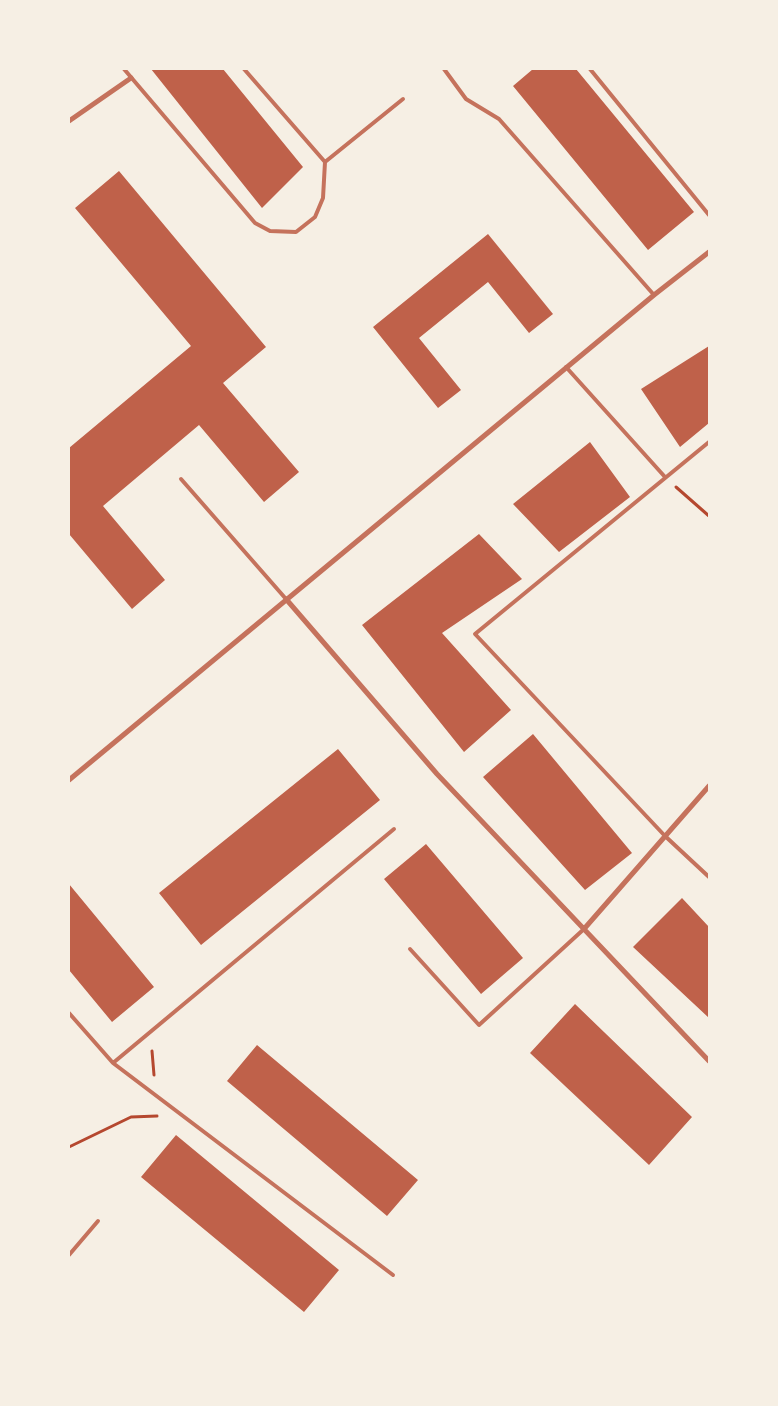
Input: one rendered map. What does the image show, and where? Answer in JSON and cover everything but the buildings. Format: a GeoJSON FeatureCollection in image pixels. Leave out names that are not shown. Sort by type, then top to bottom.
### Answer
{"type":"FeatureCollection","features":[{"type":"Feature","properties":{"kind":"street"},"geometry":{"type":"LineString","coordinates":[[69,121],[131,78]]}},
{"type":"Feature","properties":{"kind":"street"},"geometry":{"type":"LineString","coordinates":[[69,780],[566,367],[709,252]]}},
{"type":"Feature","properties":{"kind":"street"},"geometry":{"type":"LineString","coordinates":[[286,599],[437,774],[709,1061]]}},
{"type":"Feature","properties":{"kind":"street"},"geometry":{"type":"LineString","coordinates":[[584,929],[709,786]]}},
{"type":"Feature","properties":{"kind":"lane"},"geometry":{"type":"LineString","coordinates":[[124,69],[255,223],[270,231],[296,232],[315,217],[323,198],[325,162],[244,69]]}},
{"type":"Feature","properties":{"kind":"lane"},"geometry":{"type":"LineString","coordinates":[[444,69],[466,99],[499,119],[654,295]]}},
{"type":"Feature","properties":{"kind":"lane"},"geometry":{"type":"LineString","coordinates":[[590,69],[709,216]]}},
{"type":"Feature","properties":{"kind":"lane"},"geometry":{"type":"LineString","coordinates":[[325,162],[403,99]]}},
{"type":"Feature","properties":{"kind":"lane"},"geometry":{"type":"LineString","coordinates":[[566,367],[665,477]]}},
{"type":"Feature","properties":{"kind":"lane"},"geometry":{"type":"LineString","coordinates":[[709,442],[475,634],[666,836],[709,877]]}},
{"type":"Feature","properties":{"kind":"lane"},"geometry":{"type":"LineString","coordinates":[[181,479],[286,599]]}},
{"type":"Feature","properties":{"kind":"lane"},"geometry":{"type":"LineString","coordinates":[[113,1063],[394,828]]}},
{"type":"Feature","properties":{"kind":"lane"},"geometry":{"type":"LineString","coordinates":[[410,949],[479,1025],[584,929]]}},
{"type":"Feature","properties":{"kind":"lane"},"geometry":{"type":"LineString","coordinates":[[69,1013],[113,1063],[393,1275]]}},
{"type":"Feature","properties":{"kind":"lane"},"geometry":{"type":"LineString","coordinates":[[69,1255],[98,1221]]}},
{"type":"Feature","properties":{"kind":"path"},"geometry":{"type":"LineString","coordinates":[[665,477],[709,516]]}},
{"type":"Feature","properties":{"kind":"path"},"geometry":{"type":"LineString","coordinates":[[69,1147],[131,1117],[156,1116],[151,1032]]}}]}
